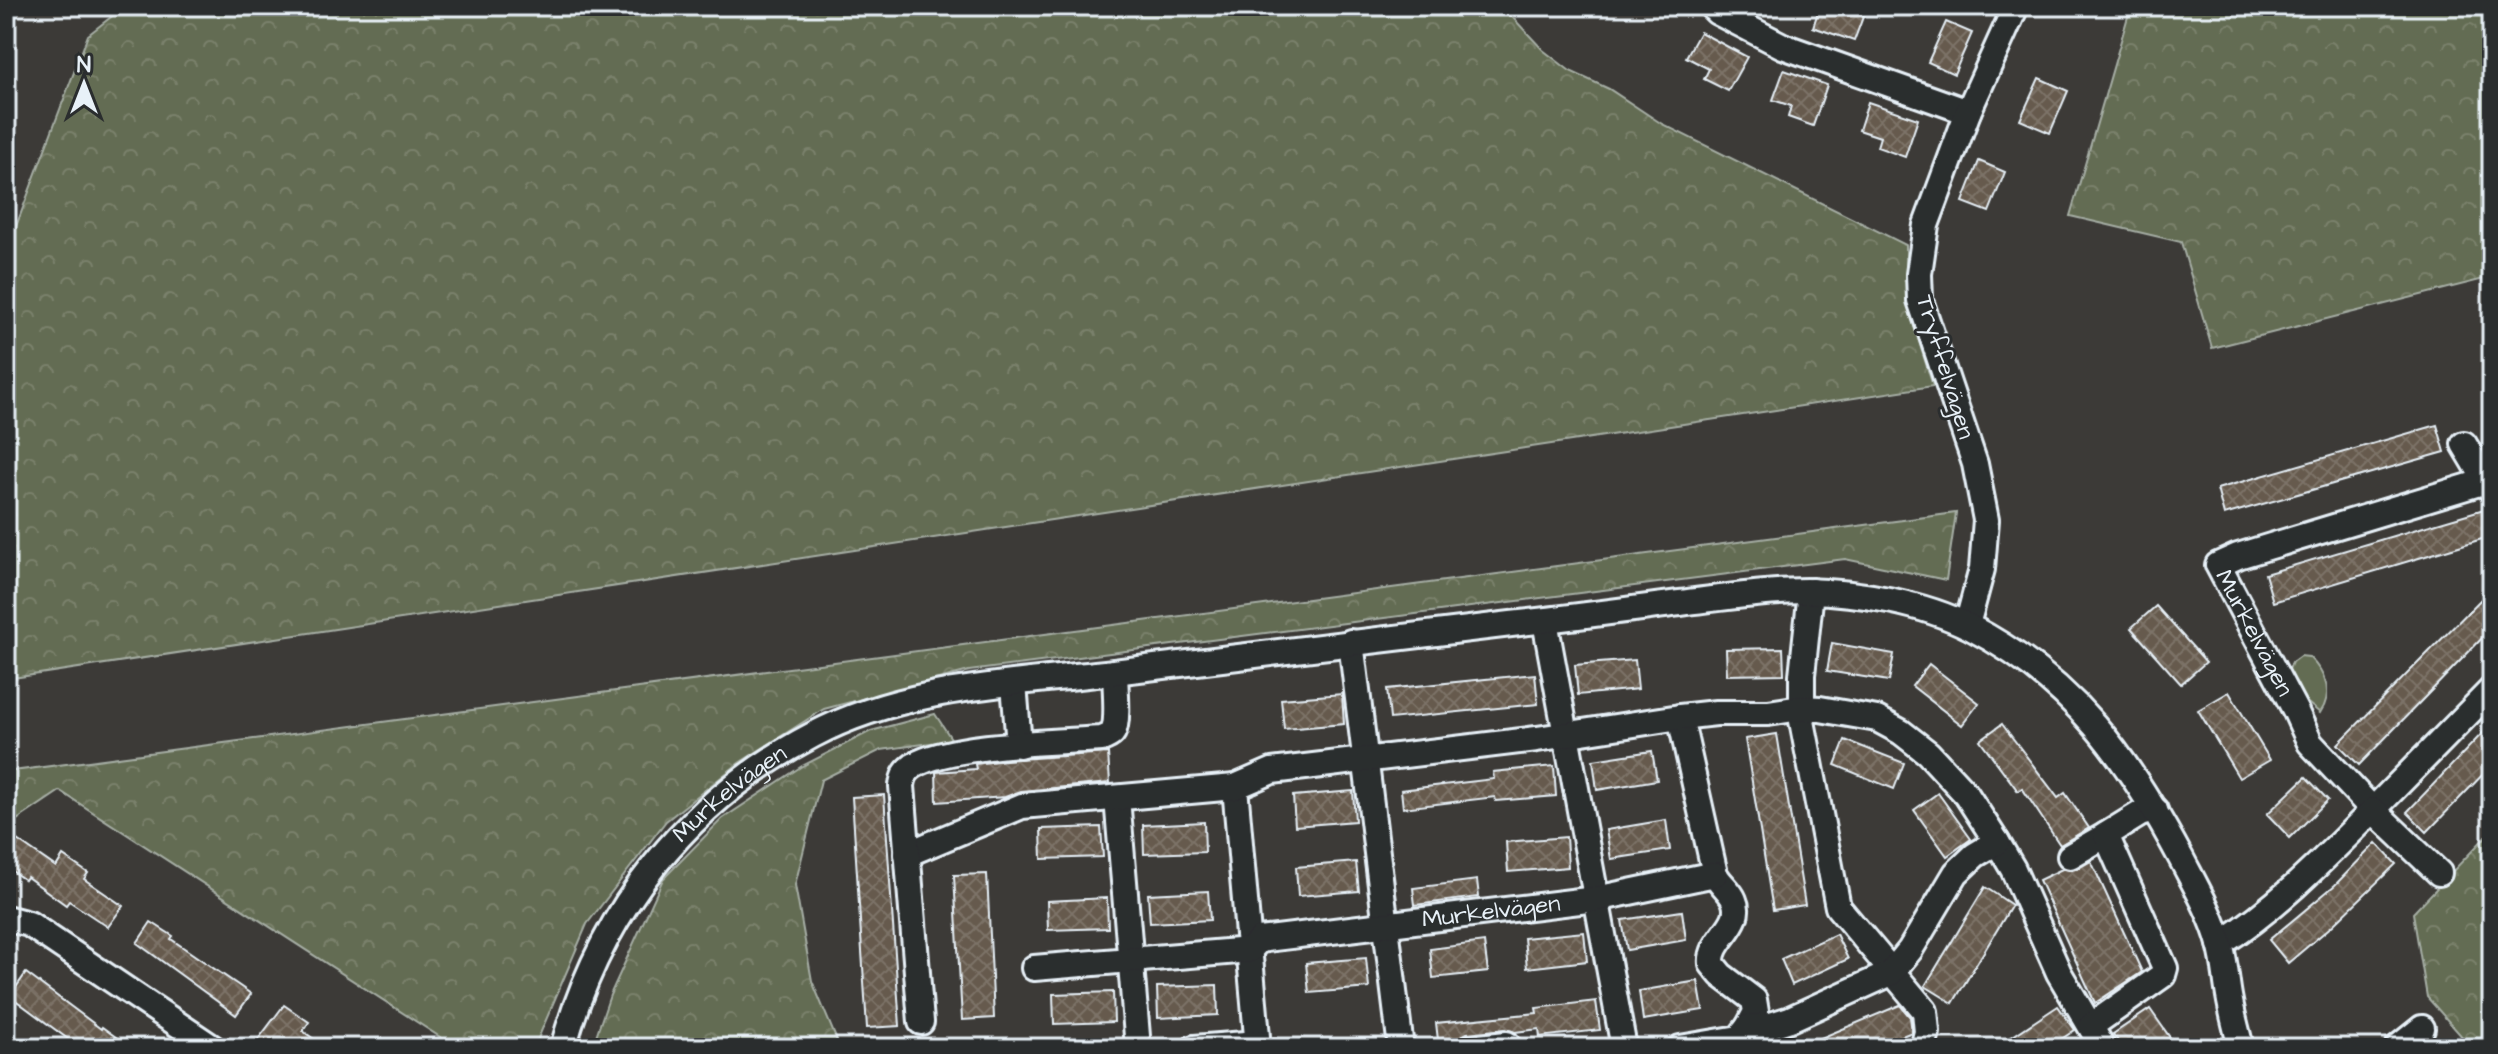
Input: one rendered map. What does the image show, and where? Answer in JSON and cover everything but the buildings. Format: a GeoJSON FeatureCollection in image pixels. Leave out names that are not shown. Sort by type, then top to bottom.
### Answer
{"type":"FeatureCollection","features":[{"type":"Feature","properties":{"kind":"street"},"geometry":{"type":"LineString","coordinates":[[1711,6],[1783,46],[1968,112]]}},
{"type":"Feature","properties":{"kind":"street","name":"Tryffelvägen"},"geometry":{"type":"LineString","coordinates":[[1967,625],[1982,569],[1986,520],[1975,464],[1920,300],[1919,274],[1926,225],[1968,112],[2016,6]]}},
{"type":"Feature","properties":{"kind":"street","name":"Murkelvägen"},"geometry":{"type":"LineString","coordinates":[[2439,873],[2373,810],[2310,743],[2218,565],[2238,556],[2489,486],[2464,444]]}},
{"type":"Feature","properties":{"kind":"street"},"geometry":{"type":"LineString","coordinates":[[1811,591],[1801,708],[1838,907],[1925,1011],[1927,1032],[1923,1048]]}},
{"type":"Feature","properties":{"kind":"street","name":"Murkelvägen"},"geometry":{"type":"LineString","coordinates":[[563,1048],[592,961],[648,872],[722,795],[757,768],[846,719],[912,699],[1014,684],[1761,593],[1811,591],[1890,599],[1967,625],[2026,661],[2073,700],[2117,751],[2155,810],[2195,886],[2220,944],[2241,1048]]}},
{"type":"Feature","properties":{"kind":"street","name":"Murkelvägen"},"geometry":{"type":"LineString","coordinates":[[1545,621],[1624,1048]]}},
{"type":"Feature","properties":{"kind":"street","name":"Murkelvägen"},"geometry":{"type":"LineString","coordinates":[[1351,642],[1401,1048]]}},
{"type":"Feature","properties":{"kind":"street"},"geometry":{"type":"LineString","coordinates":[[921,1022],[902,786],[904,775],[914,766],[932,759],[972,749],[1110,736],[1115,716],[1115,672]]}},
{"type":"Feature","properties":{"kind":"street"},"geometry":{"type":"LineString","coordinates":[[1014,684],[1019,745]]}},
{"type":"Feature","properties":{"kind":"street"},"geometry":{"type":"LineString","coordinates":[[2220,944],[2253,923],[2299,883],[2492,689]]}},
{"type":"Feature","properties":{"kind":"street"},"geometry":{"type":"LineString","coordinates":[[907,854],[1022,806],[1235,787],[1272,771],[1566,735],[1680,717],[1768,713],[1801,708],[1850,713],[1877,719],[1901,732],[1928,753],[1966,794],[2013,869],[2059,973],[2104,1048]]}},
{"type":"Feature","properties":{"kind":"street"},"geometry":{"type":"LineString","coordinates":[[1680,717],[1715,874],[1729,891],[1737,909],[1734,919],[1712,949],[1712,964],[1721,975],[1754,1000],[1756,1012],[1740,1038]]}},
{"type":"Feature","properties":{"kind":"street"},"geometry":{"type":"LineString","coordinates":[[1194,1048],[1258,1045],[1235,787]]}},
{"type":"Feature","properties":{"kind":"street"},"geometry":{"type":"LineString","coordinates":[[1117,798],[1138,1048]]}},
{"type":"Feature","properties":{"kind":"street"},"geometry":{"type":"LineString","coordinates":[[2070,856],[2140,814],[2155,810]]}},
{"type":"Feature","properties":{"kind":"street"},"geometry":{"type":"LineString","coordinates":[[2091,1026],[2159,980],[2165,968],[2106,835]]}},
{"type":"Feature","properties":{"kind":"street"},"geometry":{"type":"LineString","coordinates":[[1680,1048],[1740,1038],[1891,973],[1910,950],[1956,873],[1975,855],[1997,842]]}},
{"type":"Feature","properties":{"kind":"street","name":"Murkelvägen"},"geometry":{"type":"LineString","coordinates":[[1034,968],[1250,950],[1259,940],[1596,899],[1715,874]]}},
{"type":"Feature","properties":{"kind":"street"},"geometry":{"type":"LineString","coordinates":[[6,918],[29,924],[213,1048]]}},
{"type":"Feature","properties":{"kind":"street"},"geometry":{"type":"LineString","coordinates":[[2397,1048],[2422,1028]]}},
{"type":"Feature","properties":{"kind":"street"},"geometry":{"type":"LineString","coordinates":[[1469,1048],[1507,1044]]}},
{"type":"Feature","properties":{"kind":"green space"},"geometry":{"type":"Polygon","coordinates":[[[125,6],[1502,6],[1543,50],[1570,71],[1609,89],[1662,124],[1906,245],[1906,300],[1933,386],[6,679],[6,253],[88,35],[125,6]]]}},
{"type":"Feature","properties":{"kind":"green space"},"geometry":{"type":"Polygon","coordinates":[[[2131,6],[2492,6],[2492,277],[2212,348],[2181,242],[2070,216],[2131,6]]]}},
{"type":"Feature","properties":{"kind":"green space"},"geometry":{"type":"Polygon","coordinates":[[[1956,513],[1946,580],[1845,559],[969,671],[824,709],[739,763],[666,821],[587,924],[534,1048],[457,1048],[60,791],[14,822],[6,832],[6,772],[1956,513]]]}},
{"type":"Feature","properties":{"kind":"green space"},"geometry":{"type":"Polygon","coordinates":[[[2300,656],[2309,657],[2326,684],[2326,698],[2320,713],[2298,695],[2288,672],[2292,662],[2300,656]]]}},
{"type":"Feature","properties":{"kind":"green space"},"geometry":{"type":"Polygon","coordinates":[[[935,714],[952,740],[881,750],[821,780],[795,885],[812,981],[840,1048],[592,1048],[610,995],[663,879],[722,819],[802,766],[871,731],[935,714]]]}},
{"type":"Feature","properties":{"kind":"green space"},"geometry":{"type":"Polygon","coordinates":[[[2492,830],[2492,1048],[2472,1048],[2427,997],[2413,913],[2492,830]]]}},
{"type":"Feature","properties":{"kind":"green space"},"geometry":{"type":"Polygon","coordinates":[[[1778,1036],[1780,1048],[1732,1048],[1778,1036]]]}}]}
